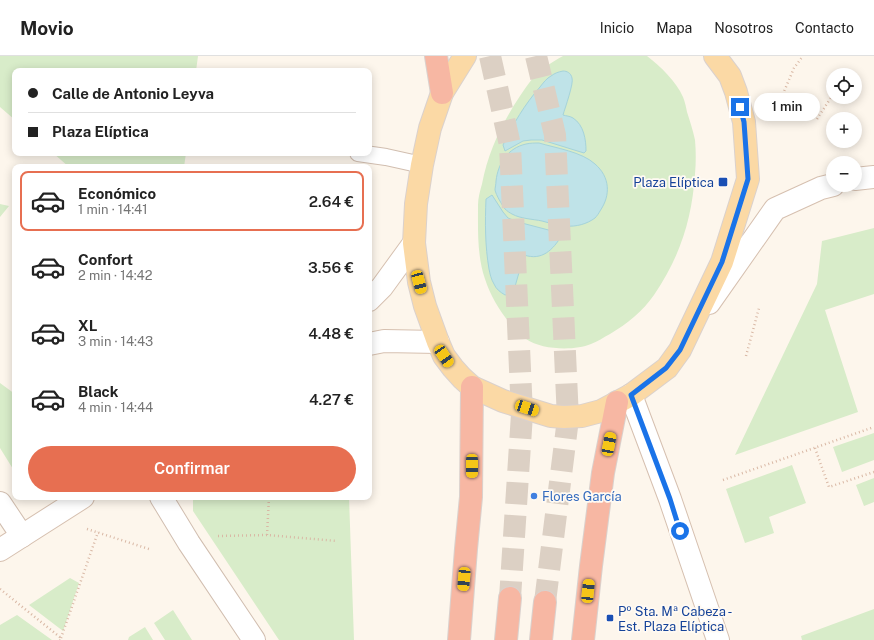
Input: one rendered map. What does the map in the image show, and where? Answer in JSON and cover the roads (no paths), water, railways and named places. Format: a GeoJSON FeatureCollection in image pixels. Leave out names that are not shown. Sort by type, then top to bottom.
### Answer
{"type":"FeatureCollection","features":[{"type":"Feature","properties":{"kind":"highway"},"geometry":{"type":"LineString","coordinates":[[436,56],[442,93]]}},
{"type":"Feature","properties":{"kind":"highway"},"geometry":{"type":"LineString","coordinates":[[459,640],[471,497],[472,387]]}},
{"type":"Feature","properties":{"kind":"highway"},"geometry":{"type":"LineString","coordinates":[[583,640],[603,473],[624,399]]}},
{"type":"Feature","properties":{"kind":"highway"},"geometry":{"type":"LineString","coordinates":[[506,640],[510,598]]}},
{"type":"Feature","properties":{"kind":"highway"},"geometry":{"type":"LineString","coordinates":[[541,640],[545,602]]}},
{"type":"Feature","properties":{"kind":"main road"},"geometry":{"type":"LineString","coordinates":[[465,56],[442,93],[430,128],[422,165],[416,204],[414,244],[419,282],[425,306],[444,356],[462,378],[472,387],[503,401],[551,416],[564,417],[582,416],[600,411],[624,399],[666,368],[680,350],[722,262],[748,179],[744,122],[736,92],[730,76],[715,56]]}},
{"type":"Feature","properties":{"kind":"main road"},"geometry":{"type":"LineString","coordinates":[[862,178],[874,177]]}},
{"type":"Feature","properties":{"kind":"main road"},"geometry":{"type":"LineString","coordinates":[[685,338],[775,209],[826,187]]}},
{"type":"Feature","properties":{"kind":"main road"},"geometry":{"type":"LineString","coordinates":[[372,297],[382,287],[414,244]]}},
{"type":"Feature","properties":{"kind":"main road"},"geometry":{"type":"LineString","coordinates":[[372,343],[384,341],[438,342]]}},
{"type":"Feature","properties":{"kind":"main road"},"geometry":{"type":"LineString","coordinates":[[624,399],[670,499],[718,640]]}},
{"type":"Feature","properties":{"kind":"main road"},"geometry":{"type":"LineString","coordinates":[[0,550],[78,500]]}},
{"type":"Feature","properties":{"kind":"main road"},"geometry":{"type":"LineString","coordinates":[[164,500],[193,549],[254,640]]}},
{"type":"Feature","properties":{"kind":"main road"},"geometry":{"type":"LineString","coordinates":[[0,503],[22,536]]}},
{"type":"Feature","properties":{"kind":"lane"},"geometry":{"type":"LineString","coordinates":[[372,155],[422,165]]}},
{"type":"Feature","properties":{"kind":"water"},"geometry":{"type":"Polygon","coordinates":[[[563,71],[570,74],[572,81],[571,90],[563,115],[573,118],[580,125],[586,142],[586,151],[584,153],[542,140],[531,140],[523,141],[505,151],[503,145],[529,100],[548,78],[555,73],[563,71]]]}},
{"type":"Feature","properties":{"kind":"water"},"geometry":{"type":"Polygon","coordinates":[[[539,143],[583,156],[600,169],[606,180],[607,193],[604,205],[595,218],[581,225],[563,226],[519,217],[511,214],[505,209],[495,190],[497,174],[502,162],[514,149],[528,144],[539,143]]]}},
{"type":"Feature","properties":{"kind":"water"},"geometry":{"type":"Polygon","coordinates":[[[492,195],[508,218],[560,233],[562,235],[551,250],[546,253],[536,257],[524,255],[514,290],[505,295],[497,289],[493,282],[490,275],[488,260],[485,216],[486,199],[492,195]]]}},
{"type":"Feature","properties":{"kind":"tunnel"},"geometry":{"type":"LineString","coordinates":[[490,56],[510,145],[522,414],[510,598]]}},
{"type":"Feature","properties":{"kind":"tunnel"},"geometry":{"type":"LineString","coordinates":[[536,56],[555,135],[568,419],[545,602]]}},
{"type":"Feature","properties":{"kind":"place","name":"Plaza Elíptica"},"geometry":{"type":"Point","coordinates":[723,182]}},
{"type":"Feature","properties":{"kind":"place","name":"Flores García"},"geometry":{"type":"Point","coordinates":[534,496]}},
{"type":"Feature","properties":{"kind":"place","name":"Pº Sta. Mª Cabeza - Est. Plaza Elíptica"},"geometry":{"type":"Point","coordinates":[610,618]}}]}
